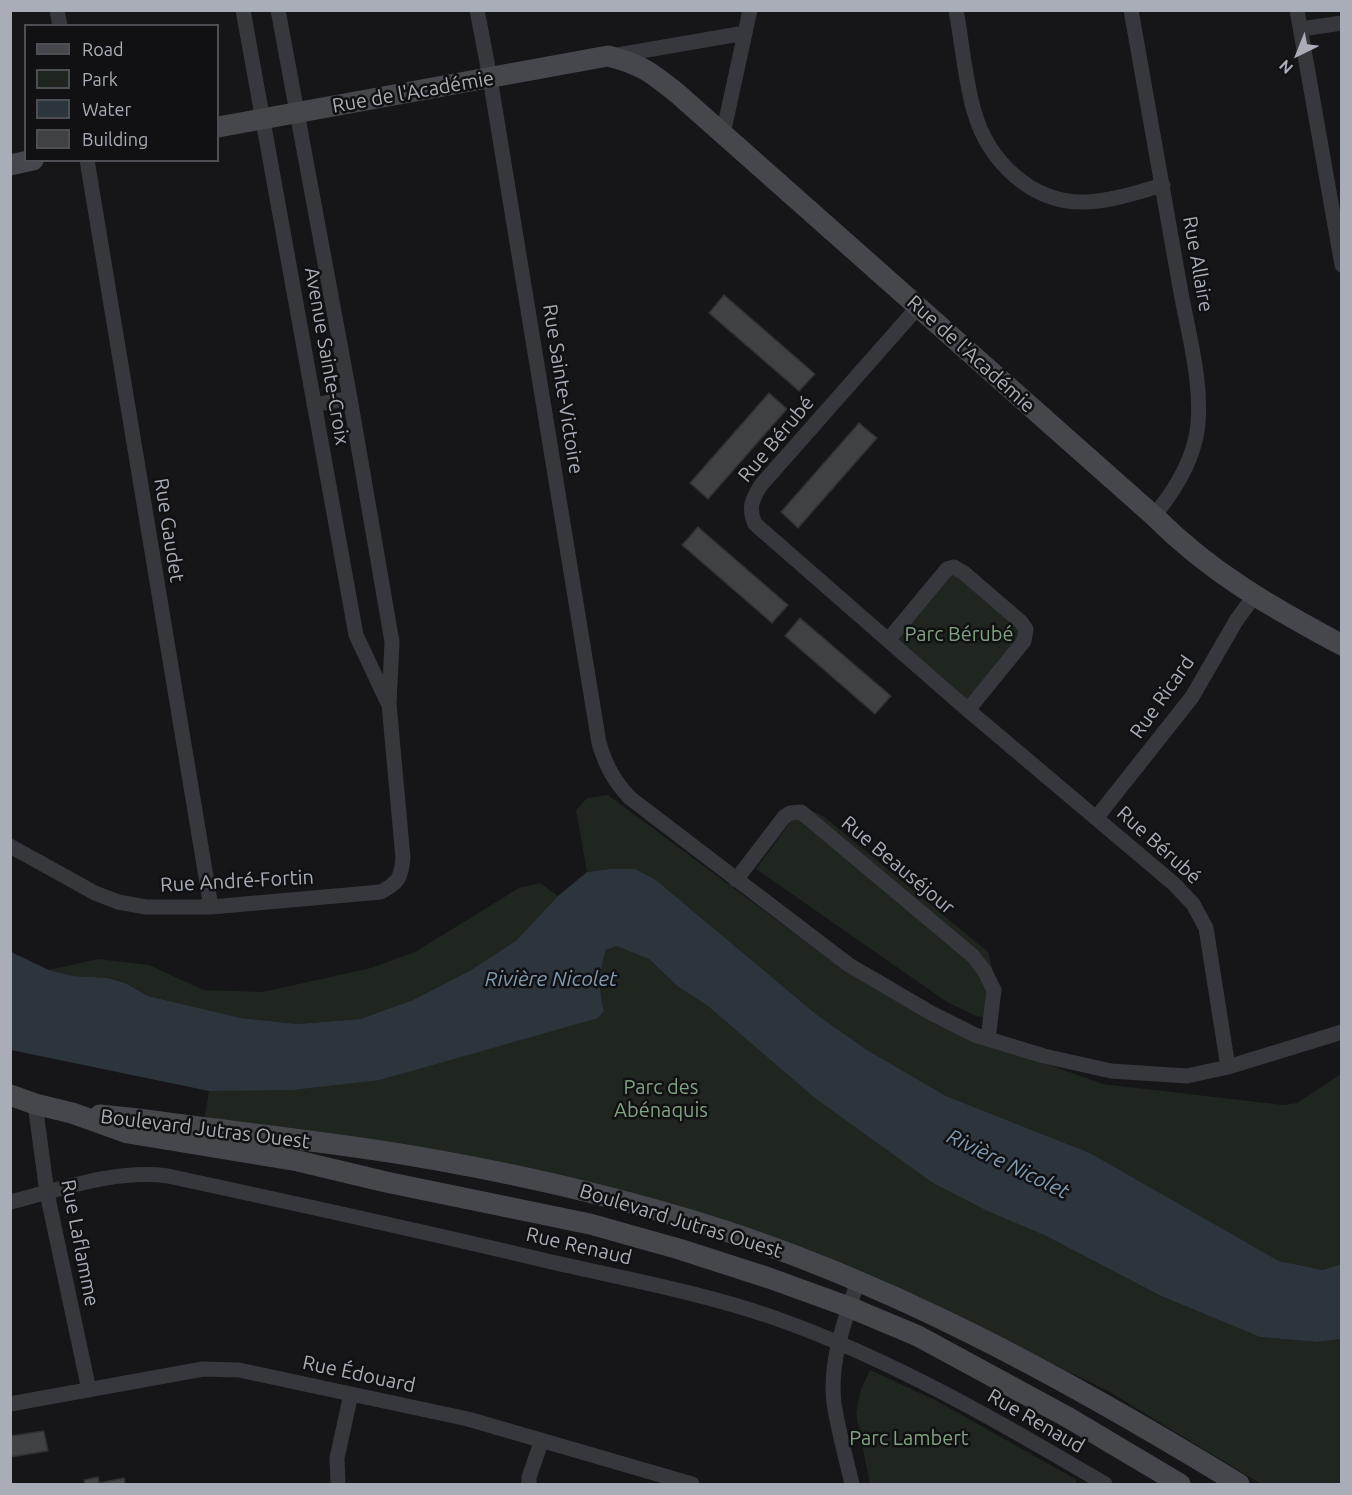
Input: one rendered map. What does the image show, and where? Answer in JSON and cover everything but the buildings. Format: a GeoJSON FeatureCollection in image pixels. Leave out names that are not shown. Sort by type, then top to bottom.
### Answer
{"type":"FeatureCollection","features":[{"type":"Feature","properties":{"kind":"main road","name":"Rue de l'Académie"},"geometry":{"type":"LineString","coordinates":[[219,127],[608,56],[631,62],[648,70],[723,134],[1154,516],[1183,545],[1254,596],[1341,645]]}},
{"type":"Feature","properties":{"kind":"main road","name":"Boulevard Jutras Ouest"},"geometry":{"type":"LineString","coordinates":[[10,1095],[72,1113],[128,1134],[298,1161],[386,1182],[590,1224],[679,1249],[849,1307],[918,1336],[1069,1418],[1180,1485]]}},
{"type":"Feature","properties":{"kind":"main road","name":"Boulevard Jutras Ouest"},"geometry":{"type":"LineString","coordinates":[[72,1113],[138,1119],[401,1154],[605,1196],[694,1221],[776,1248],[858,1281],[990,1343],[1090,1396],[1239,1485]]}},
{"type":"Feature","properties":{"kind":"street","name":"Avenue Sainte-Croix"},"geometry":{"type":"LineString","coordinates":[[243,10],[356,635],[389,704]]}},
{"type":"Feature","properties":{"kind":"street","name":"Avenue Sainte-Croix"},"geometry":{"type":"LineString","coordinates":[[278,10],[350,398],[392,642],[389,704],[403,858],[402,874]]}},
{"type":"Feature","properties":{"kind":"street","name":"Rue Sainte-Victoire"},"geometry":{"type":"LineString","coordinates":[[477,10],[600,743],[610,774],[617,785],[630,798],[736,880]]}},
{"type":"Feature","properties":{"kind":"street"},"geometry":{"type":"LineString","coordinates":[[723,134],[750,10]]}},
{"type":"Feature","properties":{"kind":"street"},"geometry":{"type":"LineString","coordinates":[[956,10],[974,111],[986,141],[1000,161],[1020,181],[1041,194],[1063,201],[1088,202],[1108,200],[1163,185]]}},
{"type":"Feature","properties":{"kind":"street","name":"Rue Allaire"},"geometry":{"type":"LineString","coordinates":[[1131,10],[1194,365],[1198,417],[1196,436],[1182,476],[1170,497],[1154,516]]}},
{"type":"Feature","properties":{"kind":"street"},"geometry":{"type":"LineString","coordinates":[[1297,10],[1336,199],[1341,265]]}},
{"type":"Feature","properties":{"kind":"street"},"geometry":{"type":"LineString","coordinates":[[1301,29],[1341,23]]}},
{"type":"Feature","properties":{"kind":"street","name":"Rue de l'Académie"},"geometry":{"type":"LineString","coordinates":[[608,56],[745,33]]}},
{"type":"Feature","properties":{"kind":"street","name":"Rue Gaudet"},"geometry":{"type":"LineString","coordinates":[[87,162],[211,907]]}},
{"type":"Feature","properties":{"kind":"street","name":"Rue Bérubé"},"geometry":{"type":"LineString","coordinates":[[918,307],[761,484],[752,499],[750,512],[754,524],[968,710],[1097,817],[1174,884],[1193,904],[1208,936],[1228,1067]]}},
{"type":"Feature","properties":{"kind":"street"},"geometry":{"type":"LineString","coordinates":[[314,405],[350,398]]}},
{"type":"Feature","properties":{"kind":"street"},"geometry":{"type":"LineString","coordinates":[[889,639],[947,569],[954,567],[1020,622],[1026,630],[1024,641],[968,710]]}},
{"type":"Feature","properties":{"kind":"street","name":"Rue Ricard"},"geometry":{"type":"LineString","coordinates":[[1097,817],[1192,697],[1236,621],[1254,596]]}},
{"type":"Feature","properties":{"kind":"street","name":"Rue Beauséjour"},"geometry":{"type":"LineString","coordinates":[[736,880],[784,817],[790,813],[801,812],[973,956],[985,972],[994,990],[988,1039]]}},
{"type":"Feature","properties":{"kind":"street","name":"Rue André-Fortin"},"geometry":{"type":"LineString","coordinates":[[10,846],[94,893],[118,902],[146,907],[211,907],[381,892],[394,885],[402,874]]}},
{"type":"Feature","properties":{"kind":"street"},"geometry":{"type":"LineString","coordinates":[[736,880],[849,965],[931,1013],[988,1039],[1044,1056],[1111,1071],[1187,1076],[1228,1067],[1341,1032]]}},
{"type":"Feature","properties":{"kind":"street","name":"Rue Laflamme"},"geometry":{"type":"LineString","coordinates":[[35,1104],[48,1192],[89,1390]]}},
{"type":"Feature","properties":{"kind":"street","name":"Rue Renaud"},"geometry":{"type":"LineString","coordinates":[[10,1202],[121,1175],[147,1173],[394,1224],[703,1296],[775,1318],[838,1342],[944,1394],[1100,1483]]}},
{"type":"Feature","properties":{"kind":"street"},"geometry":{"type":"LineString","coordinates":[[852,1485],[834,1402],[834,1376],[838,1342],[858,1281]]}},
{"type":"Feature","properties":{"kind":"street","name":"Rue Édouard"},"geometry":{"type":"LineString","coordinates":[[10,1404],[203,1369],[239,1370],[468,1419],[692,1485]]}},
{"type":"Feature","properties":{"kind":"street"},"geometry":{"type":"LineString","coordinates":[[338,1485],[337,1458],[351,1394]]}},
{"type":"Feature","properties":{"kind":"street"},"geometry":{"type":"LineString","coordinates":[[529,1485],[529,1477],[542,1440]]}},
{"type":"Feature","properties":{"kind":"green space","name":"Parc Bérubé"},"geometry":{"type":"Polygon","coordinates":[[[954,567],[1026,629],[968,710],[889,639],[954,567]]]}},
{"type":"Feature","properties":{"kind":"green space"},"geometry":{"type":"Polygon","coordinates":[[[608,795],[848,973],[937,1025],[1103,1084],[1283,1105],[1297,1103],[1341,1074],[1341,1264],[1323,1270],[1279,1261],[1090,1153],[946,1096],[867,1050],[817,1015],[656,880],[610,869],[587,872],[576,810],[587,798],[608,795]]]}},
{"type":"Feature","properties":{"kind":"green space"},"geometry":{"type":"Polygon","coordinates":[[[808,809],[823,816],[988,952],[993,972],[991,1018],[976,1016],[947,1002],[756,869],[797,813],[808,809]]]}},
{"type":"Feature","properties":{"kind":"green space"},"geometry":{"type":"Polygon","coordinates":[[[540,883],[558,896],[516,942],[471,970],[413,1000],[360,1019],[297,1024],[241,1018],[148,996],[125,983],[108,978],[74,976],[49,970],[98,959],[149,965],[203,990],[263,992],[371,968],[415,952],[519,888],[540,883]]]}},
{"type":"Feature","properties":{"kind":"green space","name":"Parc des Abénaquis"},"geometry":{"type":"Polygon","coordinates":[[[616,946],[649,959],[677,986],[708,1006],[933,1183],[987,1211],[1044,1235],[1161,1296],[1260,1337],[1317,1342],[1341,1339],[1341,1484],[1261,1484],[1108,1391],[869,1274],[719,1218],[204,1121],[209,1091],[380,1080],[604,1011],[600,988],[602,965],[606,950],[616,946]]]}},
{"type":"Feature","properties":{"kind":"green space","name":"Parc Lambert"},"geometry":{"type":"Polygon","coordinates":[[[870,1370],[935,1400],[1077,1480],[1075,1484],[870,1484],[856,1413],[861,1389],[870,1370]]]}},
{"type":"Feature","properties":{"kind":"water","name":"Rivière Nicolet"},"geometry":{"type":"Polygon","coordinates":[[[635,869],[656,880],[817,1015],[867,1050],[946,1096],[1090,1153],[1279,1261],[1323,1270],[1341,1264],[1341,1339],[1317,1342],[1260,1337],[1161,1296],[1044,1235],[987,1211],[933,1183],[815,1098],[708,1006],[677,986],[649,959],[616,946],[606,950],[604,957],[600,988],[604,1011],[598,1018],[380,1080],[292,1090],[209,1091],[11,1050],[11,952],[49,970],[74,976],[108,978],[125,983],[148,996],[241,1018],[297,1024],[360,1019],[413,1000],[471,970],[516,941],[558,896],[587,872],[635,869]]]}}]}
